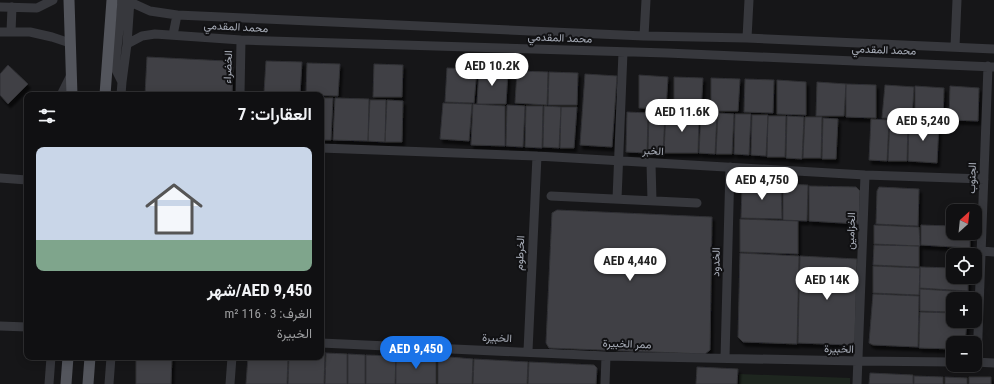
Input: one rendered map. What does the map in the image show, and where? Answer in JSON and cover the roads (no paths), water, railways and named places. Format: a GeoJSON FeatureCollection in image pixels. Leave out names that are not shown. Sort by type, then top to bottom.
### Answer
{"type":"FeatureCollection","features":[{"type":"Feature","properties":{"kind":"main road"},"geometry":{"type":"LineString","coordinates":[[69,0],[72,92]]}},
{"type":"Feature","properties":{"kind":"main road"},"geometry":{"type":"LineString","coordinates":[[105,92],[112,0]]}},
{"type":"Feature","properties":{"kind":"main road"},"geometry":{"type":"LineString","coordinates":[[66,384],[68,360]]}},
{"type":"Feature","properties":{"kind":"main road"},"geometry":{"type":"LineString","coordinates":[[88,384],[90,360]]}},
{"type":"Feature","properties":{"kind":"street"},"geometry":{"type":"LineString","coordinates":[[0,7],[37,8],[53,0]]}},
{"type":"Feature","properties":{"kind":"street"},"geometry":{"type":"LineString","coordinates":[[644,36],[646,0]]}},
{"type":"Feature","properties":{"kind":"street"},"geometry":{"type":"LineString","coordinates":[[746,38],[749,0]]}},
{"type":"Feature","properties":{"kind":"street"},"geometry":{"type":"LineString","coordinates":[[955,47],[957,0]]}},
{"type":"Feature","properties":{"kind":"street"},"geometry":{"type":"LineString","coordinates":[[121,92],[127,44],[127,1]]}},
{"type":"Feature","properties":{"kind":"street"},"geometry":{"type":"LineString","coordinates":[[122,82],[115,68],[127,1]]}},
{"type":"Feature","properties":{"kind":"street","name":"محمد المقدمي"},"geometry":{"type":"LineString","coordinates":[[127,1],[150,11],[177,15],[644,36],[746,38],[994,49]]}},
{"type":"Feature","properties":{"kind":"street"},"geometry":{"type":"LineString","coordinates":[[11,32],[12,7]]}},
{"type":"Feature","properties":{"kind":"street"},"geometry":{"type":"LineString","coordinates":[[173,35],[177,15]]}},
{"type":"Feature","properties":{"kind":"street"},"geometry":{"type":"LineString","coordinates":[[0,32],[30,32],[70,43]]}},
{"type":"Feature","properties":{"kind":"street","name":"محمد المقدمي"},"geometry":{"type":"LineString","coordinates":[[127,44],[142,36],[155,34],[241,40],[667,53],[991,66]]}},
{"type":"Feature","properties":{"kind":"street"},"geometry":{"type":"LineString","coordinates":[[667,36],[667,53]]}},
{"type":"Feature","properties":{"kind":"street","name":"الخضراء"},"geometry":{"type":"LineString","coordinates":[[240,92],[241,40]]}},
{"type":"Feature","properties":{"kind":"street"},"geometry":{"type":"LineString","coordinates":[[616,199],[622,52]]}},
{"type":"Feature","properties":{"kind":"street","name":"الجنوب"},"geometry":{"type":"LineString","coordinates":[[982,252],[984,179],[990,149],[991,66]]}},
{"type":"Feature","properties":{"kind":"street"},"geometry":{"type":"LineString","coordinates":[[62,92],[71,75]]}},
{"type":"Feature","properties":{"kind":"street","name":"الخبر"},"geometry":{"type":"LineString","coordinates":[[324,148],[537,156],[865,175],[984,179]]}},
{"type":"Feature","properties":{"kind":"street","name":"الخرطوم"},"geometry":{"type":"LineString","coordinates":[[528,351],[537,156]]}},
{"type":"Feature","properties":{"kind":"street"},"geometry":{"type":"LineString","coordinates":[[651,163],[652,201]]}},
{"type":"Feature","properties":{"kind":"street","name":"الخدود"},"geometry":{"type":"LineString","coordinates":[[725,358],[730,167]]}},
{"type":"Feature","properties":{"kind":"street","name":"الخزامين"},"geometry":{"type":"LineString","coordinates":[[856,384],[865,175]]}},
{"type":"Feature","properties":{"kind":"street"},"geometry":{"type":"LineString","coordinates":[[0,178],[24,180]]}},
{"type":"Feature","properties":{"kind":"street"},"geometry":{"type":"LineString","coordinates":[[551,196],[697,203]]}},
{"type":"Feature","properties":{"kind":"street"},"geometry":{"type":"LineString","coordinates":[[982,252],[994,252]]}},
{"type":"Feature","properties":{"kind":"street","name":"الجنوب"},"geometry":{"type":"LineString","coordinates":[[977,336],[980,284]]}},
{"type":"Feature","properties":{"kind":"street"},"geometry":{"type":"LineString","coordinates":[[0,326],[24,327]]}},
{"type":"Feature","properties":{"kind":"street","name":"الخبيرة"},"geometry":{"type":"LineString","coordinates":[[324,342],[528,351]]}},
{"type":"Feature","properties":{"kind":"street","name":"ممر الخبيرة"},"geometry":{"type":"LineString","coordinates":[[528,351],[606,356],[725,358]]}},
{"type":"Feature","properties":{"kind":"street"},"geometry":{"type":"LineString","coordinates":[[605,384],[606,356]]}},
{"type":"Feature","properties":{"kind":"street","name":"الخبيرة"},"geometry":{"type":"LineString","coordinates":[[725,358],[858,362],[946,362]]}},
{"type":"Feature","properties":{"kind":"street"},"geometry":{"type":"LineString","coordinates":[[49,384],[51,360]]}},
{"type":"Feature","properties":{"kind":"street"},"geometry":{"type":"LineString","coordinates":[[109,384],[110,360]]}},
{"type":"Feature","properties":{"kind":"street"},"geometry":{"type":"LineString","coordinates":[[230,384],[232,360]]}},
{"type":"Feature","properties":{"kind":"street"},"geometry":{"type":"LineString","coordinates":[[982,362],[994,363]]}}]}
